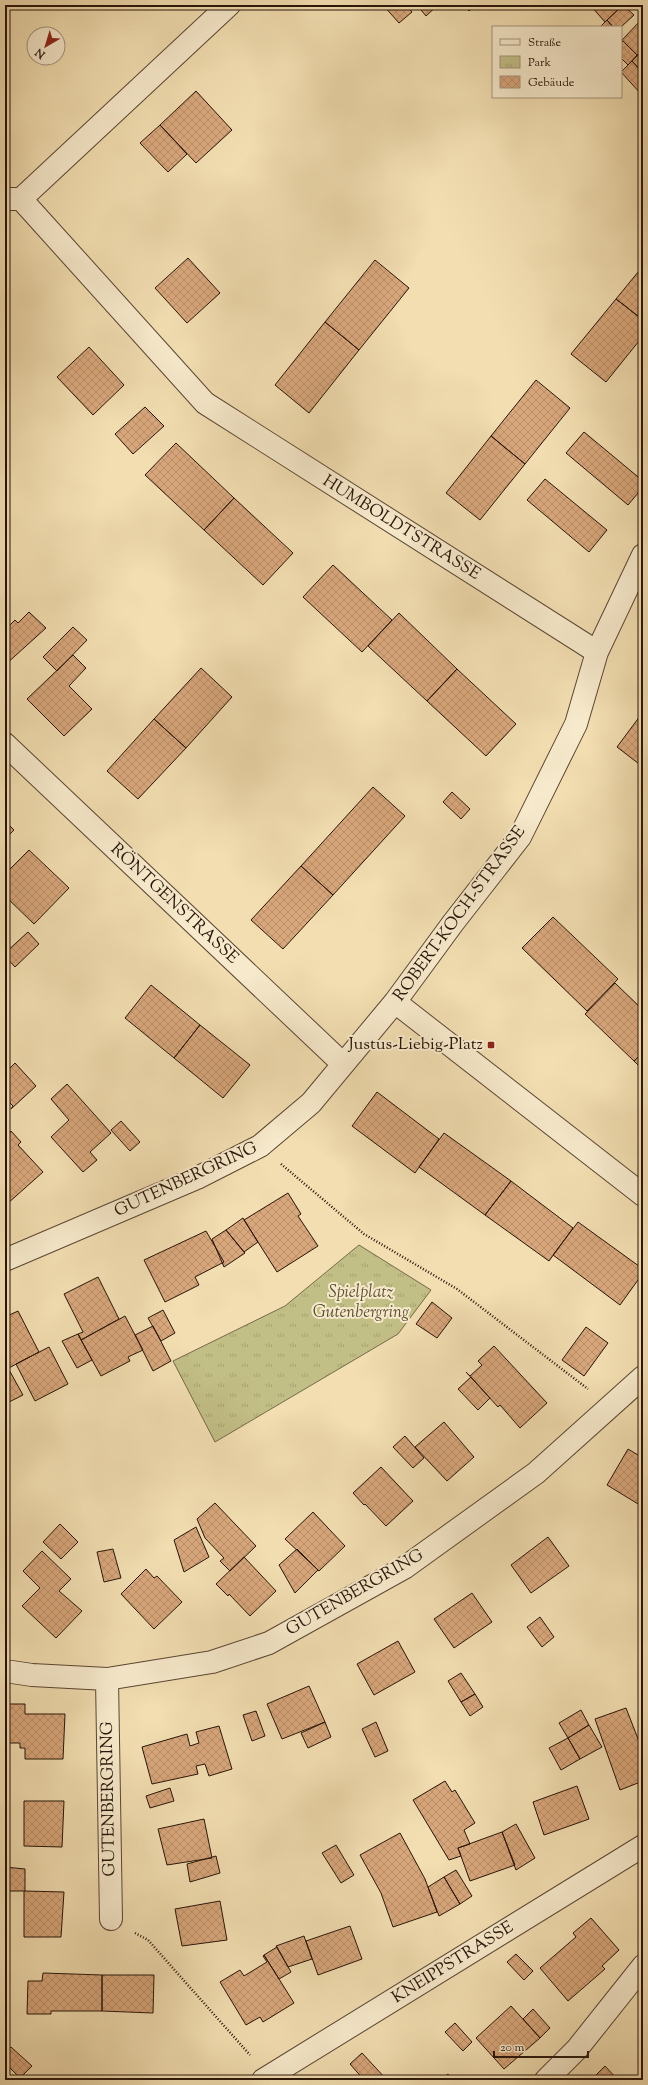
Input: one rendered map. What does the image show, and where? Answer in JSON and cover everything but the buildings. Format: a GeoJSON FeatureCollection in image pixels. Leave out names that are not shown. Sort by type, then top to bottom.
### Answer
{"type":"FeatureCollection","features":[{"type":"Feature","properties":{"kind":"street"},"geometry":{"type":"LineString","coordinates":[[13,199],[229,5]]}},
{"type":"Feature","properties":{"kind":"street","name":"HUMBOLDTSTRASSE"},"geometry":{"type":"LineString","coordinates":[[13,199],[205,403],[597,652]]}},
{"type":"Feature","properties":{"kind":"street","name":"ROBERT-KOCH-STRASSE"},"geometry":{"type":"LineString","coordinates":[[343,1064],[395,1002],[453,923],[520,837],[576,724],[597,652],[643,554]]}},
{"type":"Feature","properties":{"kind":"street","name":"RÖNTGENSTRASSE"},"geometry":{"type":"LineString","coordinates":[[5,744],[343,1064]]}},
{"type":"Feature","properties":{"kind":"street"},"geometry":{"type":"LineString","coordinates":[[395,1002],[643,1195]]}},
{"type":"Feature","properties":{"kind":"street","name":"GUTENBERGRING"},"geometry":{"type":"LineString","coordinates":[[5,1260],[183,1184],[260,1146],[311,1103],[343,1064]]}},
{"type":"Feature","properties":{"kind":"street","name":"GUTENBERGRING"},"geometry":{"type":"LineString","coordinates":[[5,1671],[32,1675],[107,1679],[212,1662],[269,1643],[404,1568],[536,1472],[643,1377]]}},
{"type":"Feature","properties":{"kind":"street","name":"GUTENBERGRING"},"geometry":{"type":"LineString","coordinates":[[107,1679],[111,1919]]}},
{"type":"Feature","properties":{"kind":"street","name":"KNEIPPSTRASSE"},"geometry":{"type":"LineString","coordinates":[[266,2078],[643,1846]]}},
{"type":"Feature","properties":{"kind":"street"},"geometry":{"type":"LineString","coordinates":[[546,2080],[577,2049],[643,1966]]}},
{"type":"Feature","properties":{"kind":"path"},"geometry":{"type":"LineString","coordinates":[[260,1146],[364,1234],[457,1289],[610,1407]]}},
{"type":"Feature","properties":{"kind":"path"},"geometry":{"type":"LineString","coordinates":[[111,1919],[148,1940],[266,2078]]}},
{"type":"Feature","properties":{"kind":"green space","name":"Spielplatz Gutenbergring"},"geometry":{"type":"Polygon","coordinates":[[[359,1245],[431,1290],[398,1334],[215,1442],[173,1361],[285,1306],[359,1245]]]}},
{"type":"Feature","properties":{"kind":"place","name":"Justus-Liebig-Platz"},"geometry":{"type":"Point","coordinates":[491,1045]}}]}
